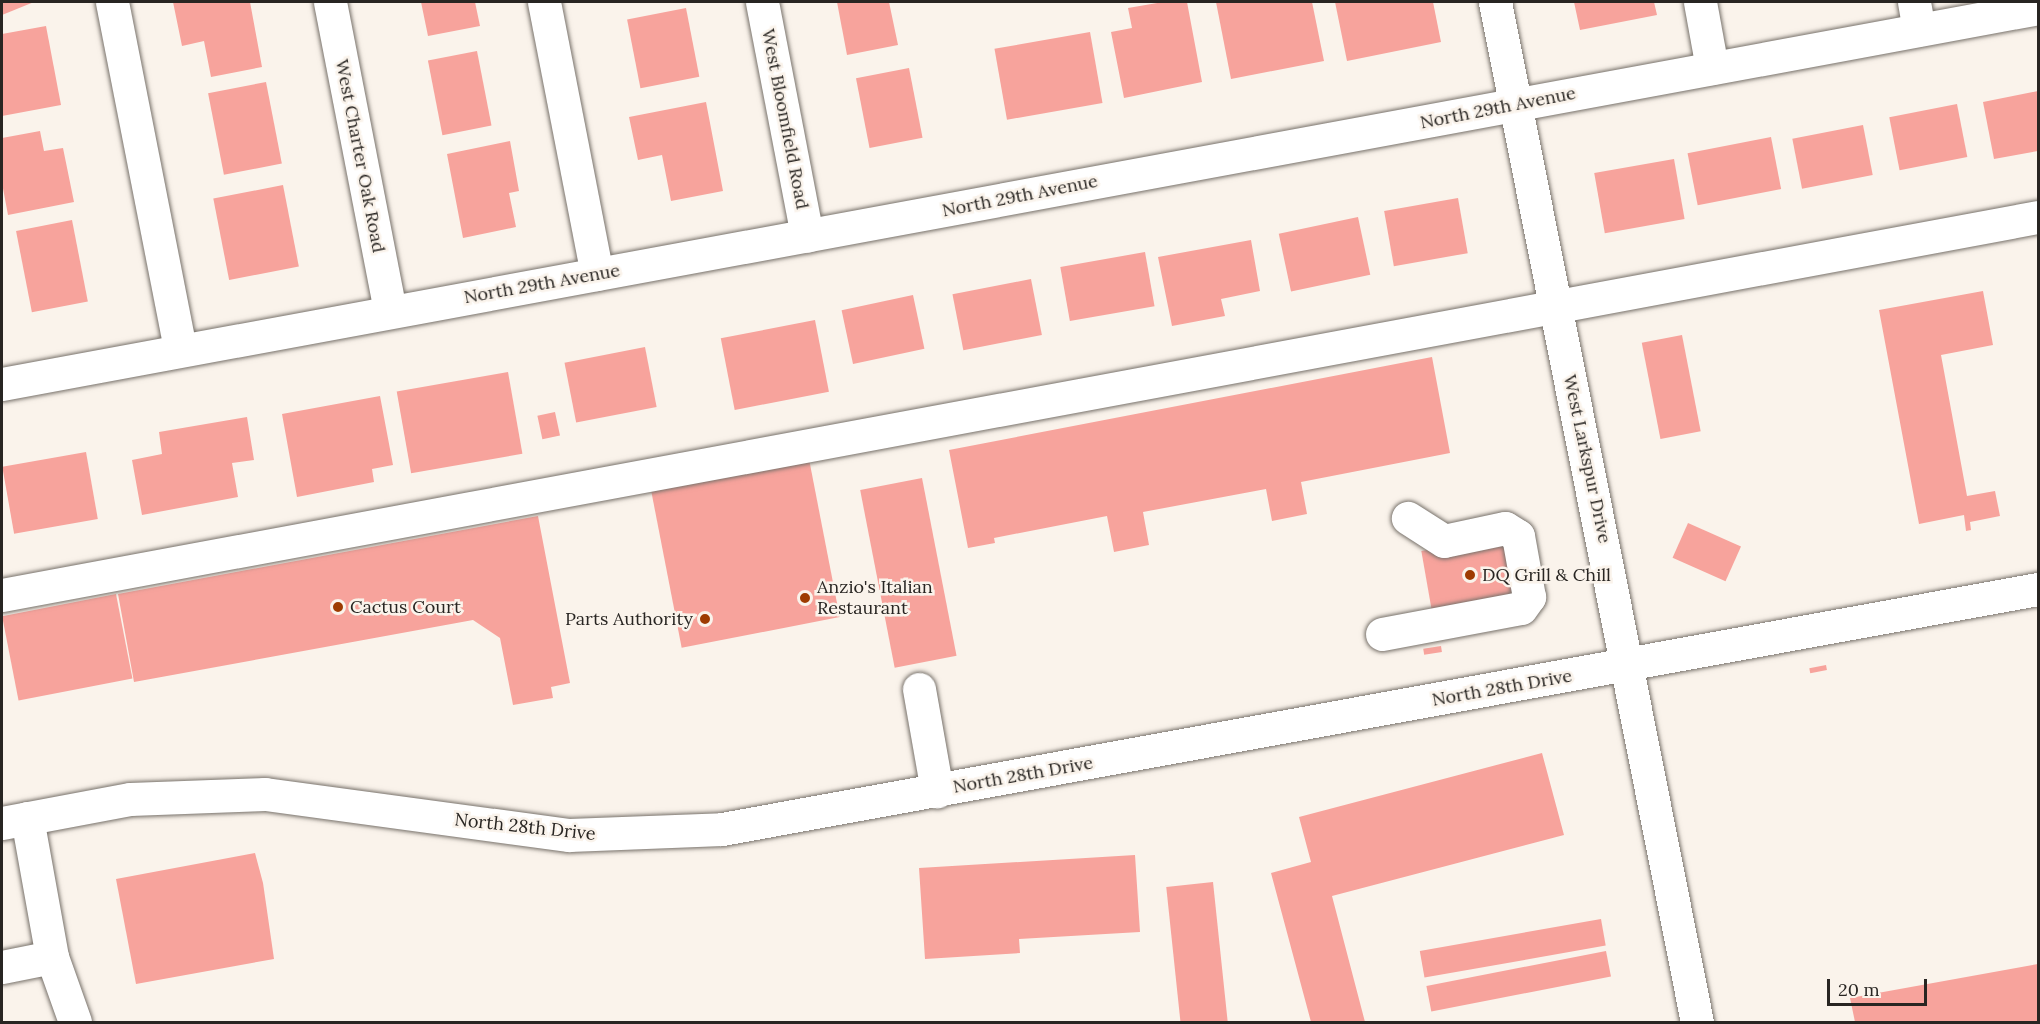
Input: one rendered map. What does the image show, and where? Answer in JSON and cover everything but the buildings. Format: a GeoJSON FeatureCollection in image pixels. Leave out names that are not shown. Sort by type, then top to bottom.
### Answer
{"type":"FeatureCollection","features":[{"type":"Feature","properties":{"kind":"street"},"geometry":{"type":"LineString","coordinates":[[112,2],[180,349]]}},
{"type":"Feature","properties":{"kind":"street","name":"West Charter Oak Road"},"geometry":{"type":"LineString","coordinates":[[330,2],[390,311]]}},
{"type":"Feature","properties":{"kind":"street"},"geometry":{"type":"LineString","coordinates":[[544,2],[597,274]]}},
{"type":"Feature","properties":{"kind":"street","name":"West Bloomfield Road"},"geometry":{"type":"LineString","coordinates":[[762,2],[807,236]]}},
{"type":"Feature","properties":{"kind":"street","name":"West Larkspur Drive"},"geometry":{"type":"LineString","coordinates":[[1495,2],[1697,1023]]}},
{"type":"Feature","properties":{"kind":"street"},"geometry":{"type":"LineString","coordinates":[[1700,2],[1712,68]]}},
{"type":"Feature","properties":{"kind":"street","name":"North 29th Avenue"},"geometry":{"type":"LineString","coordinates":[[2,384],[180,349],[807,236],[1712,68],[1917,16],[2038,8]]}},
{"type":"Feature","properties":{"kind":"street"},"geometry":{"type":"LineString","coordinates":[[2,596],[1556,309],[2038,217]]}},
{"type":"Feature","properties":{"kind":"street"},"geometry":{"type":"LineString","coordinates":[[1382,634],[1521,608],[1529,597],[1518,536],[1505,528],[1444,541],[1408,518]]}},
{"type":"Feature","properties":{"kind":"street","name":"North 28th Drive"},"geometry":{"type":"LineString","coordinates":[[14,820],[130,800],[265,794],[525,831],[639,835],[722,829],[1628,665],[2038,588]]}},
{"type":"Feature","properties":{"kind":"street"},"geometry":{"type":"LineString","coordinates":[[919,689],[937,791]]}},
{"type":"Feature","properties":{"kind":"street"},"geometry":{"type":"LineString","coordinates":[[14,820],[52,957],[75,1023]]}},
{"type":"Feature","properties":{"kind":"street"},"geometry":{"type":"LineString","coordinates":[[2,967],[52,957]]}},
{"type":"Feature","properties":{"kind":"place","name":"DQ Grill & Chill"},"geometry":{"type":"Point","coordinates":[1470,575]}},
{"type":"Feature","properties":{"kind":"place","name":"Anzio's Italian Restaurant"},"geometry":{"type":"Point","coordinates":[805,598]}},
{"type":"Feature","properties":{"kind":"place","name":"Cactus Court"},"geometry":{"type":"Point","coordinates":[338,607]}},
{"type":"Feature","properties":{"kind":"place","name":"Parts Authority"},"geometry":{"type":"Point","coordinates":[705,619]}}]}
